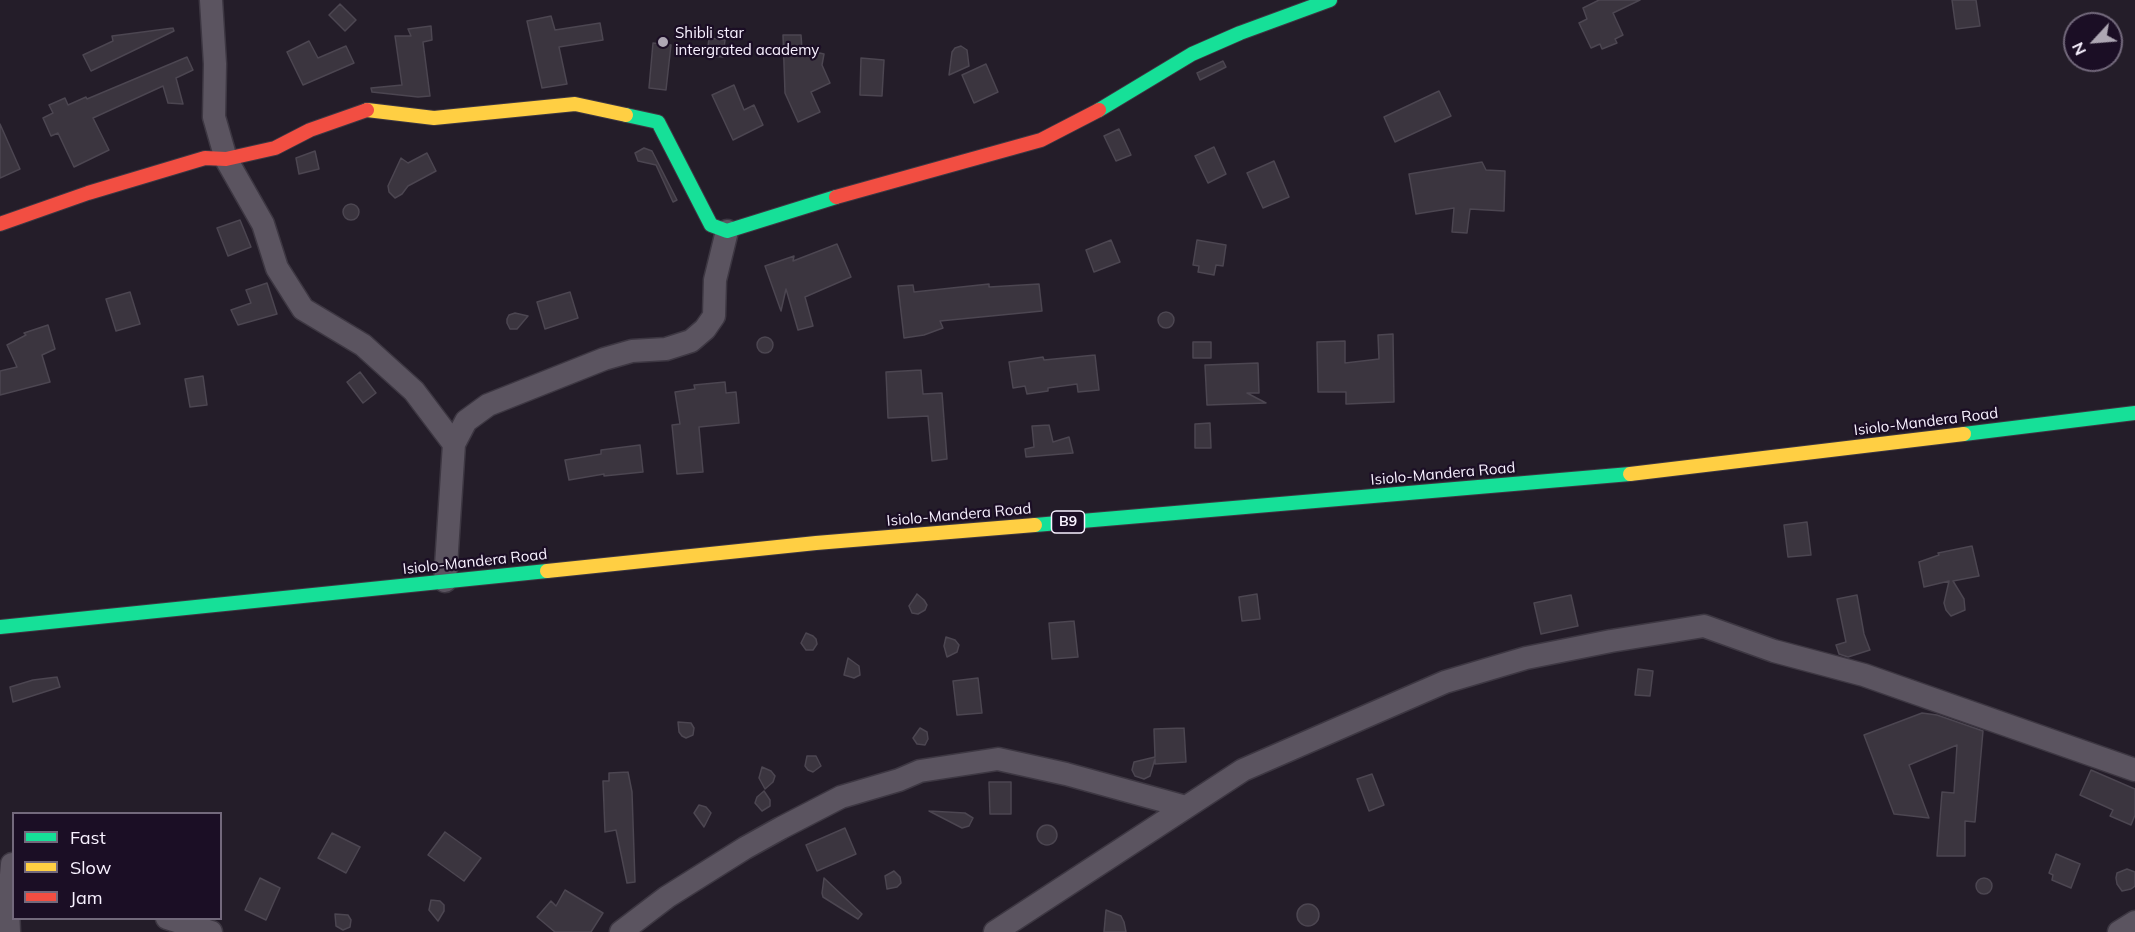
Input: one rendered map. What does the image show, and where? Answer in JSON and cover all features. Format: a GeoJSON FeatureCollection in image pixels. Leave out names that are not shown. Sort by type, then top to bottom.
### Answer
{"type":"FeatureCollection","features":[{"type":"Feature","properties":{"kind":"main road"},"geometry":{"type":"LineString","coordinates":[[0,224],[88,193],[205,158],[226,159],[275,148],[310,130],[366,110],[434,118],[575,104],[658,122],[711,225],[727,231],[840,196],[1041,140],[1097,111],[1192,54],[1240,33],[1326,1]]}},
{"type":"Feature","properties":{"kind":"main road","name":"Isiolo-Mandera Road"},"geometry":{"type":"LineString","coordinates":[[0,627],[816,543],[1605,477],[2135,413]]}},
{"type":"Feature","properties":{"kind":"street"},"geometry":{"type":"LineString","coordinates":[[211,0],[215,64],[214,117],[226,159],[263,224],[277,268],[303,309],[363,345],[414,391],[454,444]]}},
{"type":"Feature","properties":{"kind":"street"},"geometry":{"type":"LineString","coordinates":[[445,581],[454,444],[466,421],[488,405],[604,359],[632,351],[666,349],[691,341],[705,329],[714,316],[715,280],[727,231]]}},
{"type":"Feature","properties":{"kind":"street"},"geometry":{"type":"LineString","coordinates":[[995,932],[1243,770],[1445,682],[1526,658],[1704,626],[1774,651],[1864,675],[2135,770]]}},
{"type":"Feature","properties":{"kind":"street"},"geometry":{"type":"LineString","coordinates":[[621,932],[667,897],[781,828],[841,798],[920,771],[998,759],[1066,774],[1185,807]]}},
{"type":"Feature","properties":{"kind":"street"},"geometry":{"type":"LineString","coordinates":[[8,861],[9,932]]}},
{"type":"Feature","properties":{"kind":"street"},"geometry":{"type":"LineString","coordinates":[[2119,932],[2135,922]]}},
{"type":"Feature","properties":{"kind":"street"},"geometry":{"type":"LineString","coordinates":[[172,924],[211,932]]}},
{"type":"Feature","properties":{"kind":"building"},"geometry":{"type":"Polygon","coordinates":[[[1599,0],[1640,0],[1613,13],[1623,35],[1615,39],[1617,43],[1602,49],[1600,44],[1591,48],[1579,23],[1587,19],[1583,8],[1599,0]]]}},
{"type":"Feature","properties":{"kind":"building"},"geometry":{"type":"Polygon","coordinates":[[[1952,0],[1976,0],[1980,26],[1956,29],[1952,0]]]}},
{"type":"Feature","properties":{"kind":"building"},"geometry":{"type":"Polygon","coordinates":[[[340,4],[356,20],[345,31],[329,15],[340,4]]]}},
{"type":"Feature","properties":{"kind":"building"},"geometry":{"type":"Polygon","coordinates":[[[551,16],[555,30],[600,23],[603,40],[559,47],[567,84],[542,88],[527,21],[551,16]]]}},
{"type":"Feature","properties":{"kind":"building"},"geometry":{"type":"Polygon","coordinates":[[[431,26],[432,40],[423,42],[430,96],[418,97],[372,92],[371,88],[402,85],[395,36],[411,36],[408,29],[431,26]]]}},
{"type":"Feature","properties":{"kind":"building"},"geometry":{"type":"Polygon","coordinates":[[[173,28],[174,31],[91,71],[83,55],[113,41],[112,36],[173,28]]]}},
{"type":"Feature","properties":{"kind":"building"},"geometry":{"type":"Polygon","coordinates":[[[783,35],[801,35],[802,49],[824,54],[822,65],[830,83],[811,92],[820,112],[798,122],[785,93],[783,35]]]}},
{"type":"Feature","properties":{"kind":"building"},"geometry":{"type":"Polygon","coordinates":[[[709,38],[725,40],[723,57],[707,56],[709,38]]]}},
{"type":"Feature","properties":{"kind":"building"},"geometry":{"type":"Polygon","coordinates":[[[309,41],[318,58],[346,46],[354,63],[303,85],[287,52],[309,41]]]}},
{"type":"Feature","properties":{"kind":"building"},"geometry":{"type":"Polygon","coordinates":[[[653,43],[671,45],[666,90],[649,88],[653,43]]]}},
{"type":"Feature","properties":{"kind":"building"},"geometry":{"type":"Polygon","coordinates":[[[961,46],[967,50],[969,66],[949,75],[952,52],[961,46]]]}},
{"type":"Feature","properties":{"kind":"building"},"geometry":{"type":"Polygon","coordinates":[[[187,57],[193,70],[176,78],[183,104],[168,103],[163,86],[93,118],[109,150],[74,167],[58,133],[51,136],[43,118],[53,113],[49,105],[65,98],[68,105],[86,97],[87,99],[187,57]]]}},
{"type":"Feature","properties":{"kind":"building"},"geometry":{"type":"Polygon","coordinates":[[[861,58],[884,60],[882,96],[860,95],[861,58]]]}},
{"type":"Feature","properties":{"kind":"building"},"geometry":{"type":"Polygon","coordinates":[[[1223,61],[1226,67],[1200,80],[1197,73],[1223,61]]]}},
{"type":"Feature","properties":{"kind":"building"},"geometry":{"type":"Polygon","coordinates":[[[986,64],[998,92],[974,103],[962,75],[986,64]]]}},
{"type":"Feature","properties":{"kind":"building"},"geometry":{"type":"Polygon","coordinates":[[[734,85],[744,110],[754,105],[763,125],[733,140],[712,95],[734,85]]]}},
{"type":"Feature","properties":{"kind":"building"},"geometry":{"type":"Polygon","coordinates":[[[1439,91],[1451,116],[1395,142],[1384,117],[1439,91]]]}},
{"type":"Feature","properties":{"kind":"building"},"geometry":{"type":"Polygon","coordinates":[[[0,124],[20,169],[0,178],[0,124]]]}},
{"type":"Feature","properties":{"kind":"building"},"geometry":{"type":"Polygon","coordinates":[[[1119,129],[1131,155],[1116,161],[1104,136],[1119,129]]]}},
{"type":"Feature","properties":{"kind":"building"},"geometry":{"type":"Polygon","coordinates":[[[1214,147],[1226,174],[1208,183],[1195,156],[1214,147]]]}},
{"type":"Feature","properties":{"kind":"building"},"geometry":{"type":"Polygon","coordinates":[[[644,148],[652,151],[677,200],[673,202],[656,165],[638,161],[635,153],[644,148]]]}},
{"type":"Feature","properties":{"kind":"building"},"geometry":{"type":"Polygon","coordinates":[[[315,151],[319,169],[299,174],[296,158],[315,151]]]}},
{"type":"Feature","properties":{"kind":"building"},"geometry":{"type":"Polygon","coordinates":[[[427,153],[436,171],[408,186],[402,194],[395,198],[389,192],[388,186],[401,158],[408,163],[427,153]]]}},
{"type":"Feature","properties":{"kind":"building"},"geometry":{"type":"Polygon","coordinates":[[[1274,161],[1289,197],[1263,208],[1247,173],[1274,161]]]}},
{"type":"Feature","properties":{"kind":"building"},"geometry":{"type":"Polygon","coordinates":[[[1482,162],[1486,170],[1505,171],[1504,211],[1470,209],[1467,233],[1452,232],[1454,208],[1416,214],[1409,174],[1482,162]]]}},
{"type":"Feature","properties":{"kind":"building"},"geometry":{"type":"Polygon","coordinates":[[[351,204],[357,206],[359,212],[357,218],[351,220],[345,218],[343,212],[345,206],[351,204]]]}},
{"type":"Feature","properties":{"kind":"building"},"geometry":{"type":"Polygon","coordinates":[[[240,220],[251,247],[228,256],[217,228],[240,220]]]}},
{"type":"Feature","properties":{"kind":"building"},"geometry":{"type":"Polygon","coordinates":[[[1111,240],[1120,262],[1094,272],[1086,250],[1111,240]]]}},
{"type":"Feature","properties":{"kind":"building"},"geometry":{"type":"Polygon","coordinates":[[[1197,240],[1226,245],[1223,266],[1216,265],[1214,275],[1198,272],[1199,266],[1193,265],[1197,240]]]}},
{"type":"Feature","properties":{"kind":"building"},"geometry":{"type":"Polygon","coordinates":[[[837,244],[851,277],[805,297],[813,326],[798,330],[786,289],[781,311],[765,266],[794,256],[793,261],[837,244]]]}},
{"type":"Feature","properties":{"kind":"building"},"geometry":{"type":"Polygon","coordinates":[[[267,283],[277,314],[238,325],[231,310],[251,303],[246,290],[267,283]]]}},
{"type":"Feature","properties":{"kind":"building"},"geometry":{"type":"Polygon","coordinates":[[[989,284],[989,287],[1039,284],[1042,311],[940,321],[943,328],[924,335],[904,338],[898,286],[913,285],[914,292],[989,284]]]}},
{"type":"Feature","properties":{"kind":"building"},"geometry":{"type":"Polygon","coordinates":[[[130,292],[140,324],[116,331],[106,299],[130,292]]]}},
{"type":"Feature","properties":{"kind":"building"},"geometry":{"type":"Polygon","coordinates":[[[570,292],[578,318],[545,329],[537,302],[570,292]]]}},
{"type":"Feature","properties":{"kind":"building"},"geometry":{"type":"Polygon","coordinates":[[[1166,312],[1172,314],[1174,320],[1172,326],[1166,328],[1160,326],[1158,320],[1160,314],[1166,312]]]}},
{"type":"Feature","properties":{"kind":"building"},"geometry":{"type":"Polygon","coordinates":[[[515,313],[528,316],[517,329],[510,329],[507,319],[509,315],[515,313]]]}},
{"type":"Feature","properties":{"kind":"building"},"geometry":{"type":"Polygon","coordinates":[[[48,325],[55,349],[42,355],[50,382],[0,395],[0,371],[17,367],[7,345],[26,335],[24,333],[48,325]]]}},
{"type":"Feature","properties":{"kind":"building"},"geometry":{"type":"Polygon","coordinates":[[[1393,334],[1394,402],[1346,404],[1346,392],[1318,392],[1317,342],[1345,341],[1345,363],[1379,359],[1378,335],[1393,334]]]}},
{"type":"Feature","properties":{"kind":"building"},"geometry":{"type":"Polygon","coordinates":[[[765,337],[771,339],[773,345],[771,351],[765,353],[759,351],[757,345],[759,339],[765,337]]]}},
{"type":"Feature","properties":{"kind":"building"},"geometry":{"type":"Polygon","coordinates":[[[1193,342],[1211,342],[1211,358],[1193,358],[1193,342]]]}},
{"type":"Feature","properties":{"kind":"building"},"geometry":{"type":"Polygon","coordinates":[[[1095,355],[1099,390],[1078,392],[1077,384],[1027,394],[1025,386],[1013,388],[1009,362],[1043,357],[1044,360],[1095,355]]]}},
{"type":"Feature","properties":{"kind":"building"},"geometry":{"type":"Polygon","coordinates":[[[1258,363],[1259,393],[1247,393],[1266,403],[1207,405],[1205,365],[1258,363]]]}},
{"type":"Feature","properties":{"kind":"building"},"geometry":{"type":"Polygon","coordinates":[[[921,370],[923,394],[942,393],[947,459],[932,461],[928,416],[888,418],[886,372],[921,370]]]}},
{"type":"Feature","properties":{"kind":"building"},"geometry":{"type":"Polygon","coordinates":[[[360,372],[376,393],[363,403],[347,382],[360,372]]]}},
{"type":"Feature","properties":{"kind":"building"},"geometry":{"type":"Polygon","coordinates":[[[203,376],[207,405],[190,407],[185,379],[203,376]]]}},
{"type":"Feature","properties":{"kind":"building"},"geometry":{"type":"Polygon","coordinates":[[[725,382],[726,393],[736,392],[739,423],[699,427],[703,472],[677,474],[672,425],[680,424],[675,392],[695,389],[694,385],[725,382]]]}},
{"type":"Feature","properties":{"kind":"building"},"geometry":{"type":"Polygon","coordinates":[[[1210,423],[1211,448],[1195,448],[1195,424],[1210,423]]]}},
{"type":"Feature","properties":{"kind":"building"},"geometry":{"type":"Polygon","coordinates":[[[1049,425],[1053,442],[1069,437],[1073,453],[1026,457],[1025,449],[1034,447],[1032,426],[1049,425]]]}},
{"type":"Feature","properties":{"kind":"building"},"geometry":{"type":"Polygon","coordinates":[[[640,445],[643,472],[604,476],[604,474],[569,480],[565,460],[601,454],[601,450],[640,445]]]}},
{"type":"Feature","properties":{"kind":"building"},"geometry":{"type":"Polygon","coordinates":[[[1807,522],[1811,555],[1788,557],[1784,525],[1807,522]]]}},
{"type":"Feature","properties":{"kind":"building"},"geometry":{"type":"Polygon","coordinates":[[[1972,546],[1979,576],[1953,581],[1964,599],[1965,610],[1951,616],[1944,603],[1949,581],[1924,587],[1919,562],[1939,555],[1938,553],[1972,546]]]}},
{"type":"Feature","properties":{"kind":"building"},"geometry":{"type":"Polygon","coordinates":[[[917,594],[927,605],[925,610],[918,614],[912,613],[909,606],[917,594]]]}},
{"type":"Feature","properties":{"kind":"building"},"geometry":{"type":"Polygon","coordinates":[[[1257,594],[1260,619],[1242,621],[1239,597],[1257,594]]]}},
{"type":"Feature","properties":{"kind":"building"},"geometry":{"type":"Polygon","coordinates":[[[1571,595],[1578,626],[1541,634],[1534,603],[1571,595]]]}},
{"type":"Feature","properties":{"kind":"building"},"geometry":{"type":"Polygon","coordinates":[[[1857,595],[1864,634],[1870,650],[1848,657],[1839,654],[1836,645],[1846,642],[1837,599],[1857,595]]]}},
{"type":"Feature","properties":{"kind":"building"},"geometry":{"type":"Polygon","coordinates":[[[1074,621],[1078,657],[1052,659],[1049,623],[1074,621]]]}},
{"type":"Feature","properties":{"kind":"building"},"geometry":{"type":"Polygon","coordinates":[[[806,633],[816,639],[817,644],[813,650],[806,650],[801,643],[806,633]]]}},
{"type":"Feature","properties":{"kind":"building"},"geometry":{"type":"Polygon","coordinates":[[[946,637],[955,640],[959,645],[957,652],[947,657],[944,646],[946,637]]]}},
{"type":"Feature","properties":{"kind":"building"},"geometry":{"type":"Polygon","coordinates":[[[848,658],[859,666],[860,675],[854,678],[844,675],[848,658]]]}},
{"type":"Feature","properties":{"kind":"building"},"geometry":{"type":"Polygon","coordinates":[[[1638,669],[1653,671],[1650,696],[1635,695],[1638,669]]]}},
{"type":"Feature","properties":{"kind":"building"},"geometry":{"type":"Polygon","coordinates":[[[57,677],[60,687],[13,702],[10,687],[33,680],[57,677]]]}},
{"type":"Feature","properties":{"kind":"building"},"geometry":{"type":"Polygon","coordinates":[[[978,678],[982,713],[957,715],[953,681],[978,678]]]}},
{"type":"Feature","properties":{"kind":"building"},"geometry":{"type":"Polygon","coordinates":[[[1922,713],[1937,715],[1983,731],[1975,822],[1965,821],[1965,856],[1937,856],[1942,792],[1954,793],[1957,745],[1909,765],[1929,818],[1894,814],[1864,735],[1922,713]]]}},
{"type":"Feature","properties":{"kind":"building"},"geometry":{"type":"Polygon","coordinates":[[[678,722],[691,723],[694,728],[693,735],[686,738],[682,736],[678,722]]]}},
{"type":"Feature","properties":{"kind":"building"},"geometry":{"type":"Polygon","coordinates":[[[920,728],[927,732],[928,739],[925,745],[917,744],[913,738],[920,728]]]}},
{"type":"Feature","properties":{"kind":"building"},"geometry":{"type":"Polygon","coordinates":[[[1184,728],[1186,762],[1155,764],[1155,759],[1150,776],[1144,779],[1135,776],[1132,770],[1134,762],[1155,757],[1154,729],[1184,728]]]}},
{"type":"Feature","properties":{"kind":"building"},"geometry":{"type":"Polygon","coordinates":[[[807,756],[816,756],[821,766],[813,772],[808,770],[805,766],[807,756]]]}},
{"type":"Feature","properties":{"kind":"building"},"geometry":{"type":"Polygon","coordinates":[[[762,767],[771,771],[775,776],[773,782],[765,789],[759,778],[762,767]]]}},
{"type":"Feature","properties":{"kind":"building"},"geometry":{"type":"Polygon","coordinates":[[[2091,770],[2135,789],[2135,815],[2131,825],[2110,816],[2113,810],[2080,795],[2091,770]]]}},
{"type":"Feature","properties":{"kind":"building"},"geometry":{"type":"Polygon","coordinates":[[[628,772],[632,792],[635,882],[627,883],[616,830],[605,832],[603,781],[609,781],[609,773],[628,772]]]}},
{"type":"Feature","properties":{"kind":"building"},"geometry":{"type":"Polygon","coordinates":[[[1372,774],[1384,805],[1369,811],[1357,779],[1372,774]]]}},
{"type":"Feature","properties":{"kind":"building"},"geometry":{"type":"Polygon","coordinates":[[[989,782],[1011,782],[1011,814],[990,814],[989,782]]]}},
{"type":"Feature","properties":{"kind":"building"},"geometry":{"type":"Polygon","coordinates":[[[764,791],[770,800],[770,806],[762,811],[755,803],[757,797],[764,791]]]}},
{"type":"Feature","properties":{"kind":"building"},"geometry":{"type":"Polygon","coordinates":[[[699,805],[706,807],[711,813],[704,827],[694,813],[699,805]]]}},
{"type":"Feature","properties":{"kind":"building"},"geometry":{"type":"Polygon","coordinates":[[[929,811],[965,813],[973,818],[969,826],[962,828],[929,811]]]}},
{"type":"Feature","properties":{"kind":"building"},"geometry":{"type":"Polygon","coordinates":[[[1047,825],[1054,828],[1057,835],[1054,842],[1047,845],[1040,842],[1037,835],[1040,828],[1047,825]]]}},
{"type":"Feature","properties":{"kind":"building"},"geometry":{"type":"Polygon","coordinates":[[[845,828],[856,854],[817,871],[806,845],[845,828]]]}},
{"type":"Feature","properties":{"kind":"building"},"geometry":{"type":"Polygon","coordinates":[[[445,832],[481,858],[464,881],[428,855],[445,832]]]}},
{"type":"Feature","properties":{"kind":"building"},"geometry":{"type":"Polygon","coordinates":[[[332,833],[360,847],[346,873],[318,858],[332,833]]]}},
{"type":"Feature","properties":{"kind":"building"},"geometry":{"type":"Polygon","coordinates":[[[2056,854],[2080,864],[2071,888],[2052,880],[2053,875],[2049,873],[2056,854]]]}},
{"type":"Feature","properties":{"kind":"building"},"geometry":{"type":"Polygon","coordinates":[[[2127,869],[2135,872],[2135,886],[2122,891],[2117,884],[2117,873],[2127,869]]]}},
{"type":"Feature","properties":{"kind":"building"},"geometry":{"type":"Polygon","coordinates":[[[894,871],[900,877],[901,883],[897,887],[887,889],[885,876],[894,871]]]}},
{"type":"Feature","properties":{"kind":"building"},"geometry":{"type":"Polygon","coordinates":[[[260,878],[280,888],[266,920],[245,910],[260,878]]]}},
{"type":"Feature","properties":{"kind":"building"},"geometry":{"type":"Polygon","coordinates":[[[824,878],[862,914],[858,919],[823,897],[824,878]]]}},
{"type":"Feature","properties":{"kind":"building"},"geometry":{"type":"Polygon","coordinates":[[[1984,878],[1990,880],[1992,886],[1990,892],[1984,894],[1978,892],[1976,886],[1978,880],[1984,878]]]}},
{"type":"Feature","properties":{"kind":"building"},"geometry":{"type":"Polygon","coordinates":[[[565,890],[603,913],[591,932],[555,932],[537,917],[551,901],[556,906],[565,890]]]}},
{"type":"Feature","properties":{"kind":"building"},"geometry":{"type":"Polygon","coordinates":[[[431,900],[440,901],[444,905],[444,911],[438,921],[429,910],[431,900]]]}},
{"type":"Feature","properties":{"kind":"building"},"geometry":{"type":"Polygon","coordinates":[[[1308,904],[1316,907],[1319,915],[1316,923],[1308,926],[1300,923],[1297,915],[1300,907],[1308,904]]]}},
{"type":"Feature","properties":{"kind":"building"},"geometry":{"type":"Polygon","coordinates":[[[1106,910],[1121,916],[1126,932],[1104,932],[1106,910]]]}},
{"type":"Feature","properties":{"kind":"building"},"geometry":{"type":"Polygon","coordinates":[[[335,914],[348,915],[351,920],[350,927],[343,930],[336,926],[335,914]]]}},
{"type":"Feature","properties":{"kind":"traffic: fast"},"geometry":{"type":"LineString","coordinates":[[1099,110],[1192,54],[1240,33],[1330,0]]}},
{"type":"Feature","properties":{"kind":"traffic: fast"},"geometry":{"type":"LineString","coordinates":[[626,115],[658,122],[711,225],[727,231],[836,197]]}},
{"type":"Feature","properties":{"kind":"traffic: fast"},"geometry":{"type":"LineString","coordinates":[[1964,434],[2135,413]]}},
{"type":"Feature","properties":{"kind":"traffic: fast"},"geometry":{"type":"LineString","coordinates":[[1035,525],[1630,474]]}},
{"type":"Feature","properties":{"kind":"traffic: fast"},"geometry":{"type":"LineString","coordinates":[[0,627],[547,571]]}},
{"type":"Feature","properties":{"kind":"traffic: slow"},"geometry":{"type":"LineString","coordinates":[[367,110],[434,118],[575,104],[626,115]]}},
{"type":"Feature","properties":{"kind":"traffic: slow"},"geometry":{"type":"LineString","coordinates":[[1630,474],[1964,434]]}},
{"type":"Feature","properties":{"kind":"traffic: slow"},"geometry":{"type":"LineString","coordinates":[[547,571],[816,543],[1035,525]]}},
{"type":"Feature","properties":{"kind":"traffic: jam"},"geometry":{"type":"LineString","coordinates":[[0,224],[88,193],[205,158],[226,159],[275,148],[310,130],[367,110]]}},
{"type":"Feature","properties":{"kind":"traffic: jam"},"geometry":{"type":"LineString","coordinates":[[836,197],[1041,140],[1099,110]]}},
{"type":"Feature","properties":{"kind":"place","name":"Shibli star intergrated academy"},"geometry":{"type":"Point","coordinates":[663,42]}}]}
